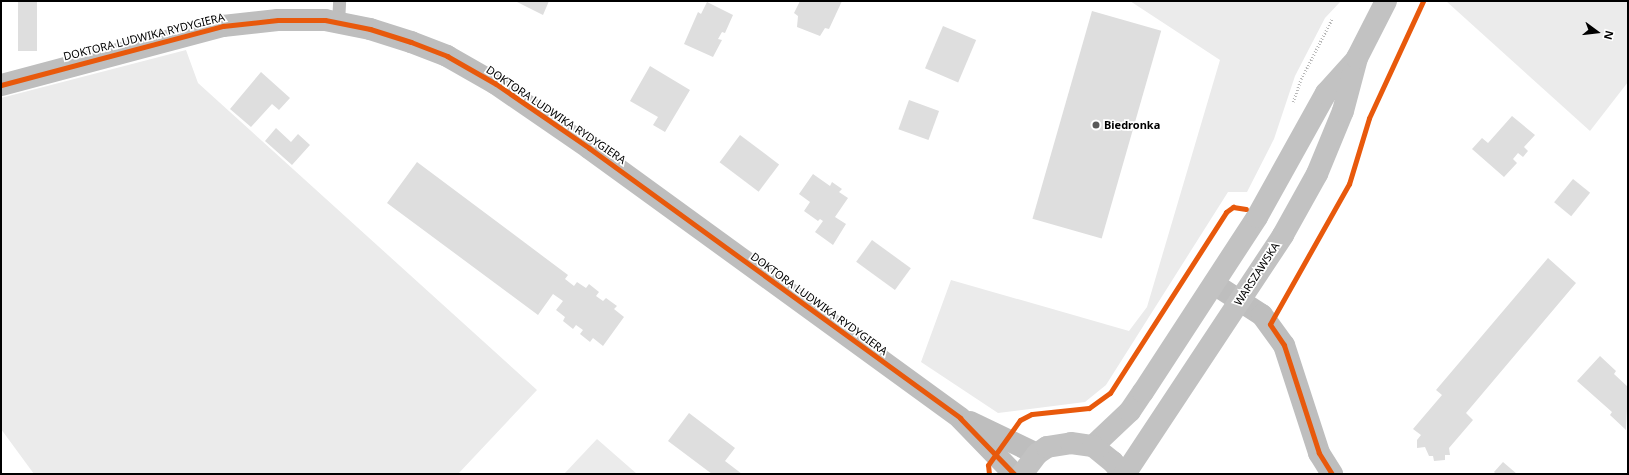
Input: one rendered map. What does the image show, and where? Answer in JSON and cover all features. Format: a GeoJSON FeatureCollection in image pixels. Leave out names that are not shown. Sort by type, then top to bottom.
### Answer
{"type":"FeatureCollection","features":[{"type":"Feature","properties":{"kind":"main road","name":"WARSZAWSKA"},"geometry":{"type":"LineString","coordinates":[[1125,474],[1283,234],[1317,174],[1343,111],[1357,58],[1386,1]]}},
{"type":"Feature","properties":{"kind":"main road","name":"WARSZAWSKA"},"geometry":{"type":"LineString","coordinates":[[1093,446],[1130,411],[1257,217],[1326,93],[1357,58]]}},
{"type":"Feature","properties":{"kind":"main road"},"geometry":{"type":"LineString","coordinates":[[1022,474],[1036,454],[1047,447],[1062,444],[1093,446],[1113,462],[1122,474]]}},
{"type":"Feature","properties":{"kind":"street","name":"DOKTORA LUDWIKA RYDYGIERA"},"geometry":{"type":"LineString","coordinates":[[1,85],[223,26],[278,20],[338,23],[370,28],[411,42],[446,56],[496,84],[589,148],[960,418],[1014,474]]}},
{"type":"Feature","properties":{"kind":"street"},"geometry":{"type":"LineString","coordinates":[[1214,284],[1240,301],[1270,324],[1284,345],[1319,454],[1332,474]]}},
{"type":"Feature","properties":{"kind":"street","name":"DOKTORA LUDWIKA RYDYGIERA"},"geometry":{"type":"LineString","coordinates":[[960,418],[1036,454]]}},
{"type":"Feature","properties":{"kind":"lane"},"geometry":{"type":"LineString","coordinates":[[338,23],[339,1]]}},
{"type":"Feature","properties":{"kind":"path"},"geometry":{"type":"LineString","coordinates":[[1270,324],[1312,251]]}},
{"type":"Feature","properties":{"kind":"shaded area"},"geometry":{"type":"Polygon","coordinates":[[[1130,1],[1341,1],[1325,18],[1295,76],[1274,139],[1247,192],[1228,192],[1106,385],[1085,402],[998,413],[921,362],[951,280],[1129,331],[1147,307],[1220,60],[1130,1]]]}},
{"type":"Feature","properties":{"kind":"shaded area"},"geometry":{"type":"Polygon","coordinates":[[[1446,1],[1628,1],[1628,82],[1590,131],[1446,1]]]}},
{"type":"Feature","properties":{"kind":"shaded area"},"geometry":{"type":"Polygon","coordinates":[[[186,50],[198,83],[537,390],[458,474],[34,474],[1,429],[1,98],[186,50]]]}},
{"type":"Feature","properties":{"kind":"shaded area"},"geometry":{"type":"Polygon","coordinates":[[[597,439],[637,474],[564,474],[597,439]]]}},
{"type":"Feature","properties":{"kind":"building"},"geometry":{"type":"Polygon","coordinates":[[[18,1],[37,1],[37,51],[18,51],[18,1]]]}},
{"type":"Feature","properties":{"kind":"building"},"geometry":{"type":"Polygon","coordinates":[[[515,1],[549,1],[543,15],[515,1]]]}},
{"type":"Feature","properties":{"kind":"building"},"geometry":{"type":"Polygon","coordinates":[[[800,1],[842,1],[829,29],[825,28],[820,36],[797,27],[798,16],[794,13],[800,1]]]}},
{"type":"Feature","properties":{"kind":"building"},"geometry":{"type":"Polygon","coordinates":[[[707,2],[733,15],[725,33],[722,32],[718,39],[722,40],[713,57],[684,44],[698,12],[701,14],[707,2]]]}},
{"type":"Feature","properties":{"kind":"building","name":"Biedronka"},"geometry":{"type":"Polygon","coordinates":[[[1092,11],[1161,31],[1102,238],[1032,219],[1092,11]]]}},
{"type":"Feature","properties":{"kind":"building"},"geometry":{"type":"Polygon","coordinates":[[[943,26],[976,40],[958,82],[925,68],[943,26]]]}},
{"type":"Feature","properties":{"kind":"building"},"geometry":{"type":"Polygon","coordinates":[[[650,66],[690,90],[665,132],[653,125],[658,117],[630,101],[650,66]]]}},
{"type":"Feature","properties":{"kind":"building"},"geometry":{"type":"Polygon","coordinates":[[[261,72],[290,98],[279,110],[272,104],[251,127],[230,109],[261,72]]]}},
{"type":"Feature","properties":{"kind":"building"},"geometry":{"type":"Polygon","coordinates":[[[909,100],[939,111],[928,140],[898,129],[909,100]]]}},
{"type":"Feature","properties":{"kind":"building"},"geometry":{"type":"Polygon","coordinates":[[[1512,116],[1535,135],[1524,147],[1528,151],[1523,157],[1518,153],[1513,159],[1517,163],[1504,177],[1472,149],[1482,138],[1488,143],[1512,116]]]}},
{"type":"Feature","properties":{"kind":"building"},"geometry":{"type":"Polygon","coordinates":[[[276,128],[291,142],[298,134],[310,145],[292,165],[265,141],[276,128]]]}},
{"type":"Feature","properties":{"kind":"building"},"geometry":{"type":"Polygon","coordinates":[[[740,135],[779,164],[759,192],[720,162],[740,135]]]}},
{"type":"Feature","properties":{"kind":"building"},"geometry":{"type":"Polygon","coordinates":[[[417,162],[568,275],[565,279],[574,286],[577,282],[586,288],[589,284],[599,292],[596,296],[603,301],[606,298],[617,306],[614,309],[624,317],[603,346],[593,338],[590,342],[580,334],[583,330],[576,325],[573,329],[563,321],[565,317],[556,310],[563,301],[553,294],[538,315],[387,203],[417,162]]]}},
{"type":"Feature","properties":{"kind":"building"},"geometry":{"type":"Polygon","coordinates":[[[813,174],[830,186],[832,182],[842,189],[839,192],[848,198],[835,217],[846,224],[833,245],[815,232],[823,221],[820,219],[818,221],[804,211],[810,202],[799,194],[813,174]]]}},
{"type":"Feature","properties":{"kind":"building"},"geometry":{"type":"Polygon","coordinates":[[[1573,179],[1590,193],[1571,216],[1554,202],[1573,179]]]}},
{"type":"Feature","properties":{"kind":"building"},"geometry":{"type":"Polygon","coordinates":[[[872,240],[911,268],[895,290],[856,262],[872,240]]]}},
{"type":"Feature","properties":{"kind":"building"},"geometry":{"type":"Polygon","coordinates":[[[1548,258],[1576,283],[1466,413],[1473,420],[1449,448],[1450,455],[1445,455],[1445,460],[1434,461],[1433,456],[1429,456],[1425,447],[1417,448],[1417,440],[1421,435],[1413,429],[1442,395],[1436,390],[1548,258]]]}},
{"type":"Feature","properties":{"kind":"building"},"geometry":{"type":"Polygon","coordinates":[[[1600,356],[1616,371],[1614,374],[1628,387],[1626,430],[1610,415],[1612,412],[1577,381],[1600,356]]]}},
{"type":"Feature","properties":{"kind":"building"},"geometry":{"type":"Polygon","coordinates":[[[689,413],[735,448],[725,461],[742,474],[712,474],[668,441],[689,413]]]}},
{"type":"Feature","properties":{"kind":"building"},"geometry":{"type":"Polygon","coordinates":[[[1503,462],[1517,474],[1496,474],[1494,472],[1503,462]]]}},
{"type":"Feature","properties":{"kind":"cycle path"},"geometry":{"type":"LineString","coordinates":[[1332,474],[1319,453],[1284,345],[1270,324],[1349,184],[1369,118],[1423,1]]}},
{"type":"Feature","properties":{"kind":"cycle path"},"geometry":{"type":"LineString","coordinates":[[1,85],[223,26],[278,20],[325,20],[370,29],[411,42],[447,56],[496,84],[589,148],[960,418],[1014,474]]}},
{"type":"Feature","properties":{"kind":"cycle path"},"geometry":{"type":"LineString","coordinates":[[989,474],[988,465],[1020,420],[1032,414],[1089,408],[1110,393],[1226,212],[1233,207],[1246,209]]}},
{"type":"Feature","properties":{"kind":"place","name":"Biedronka"},"geometry":{"type":"Point","coordinates":[1096,125]}}]}
